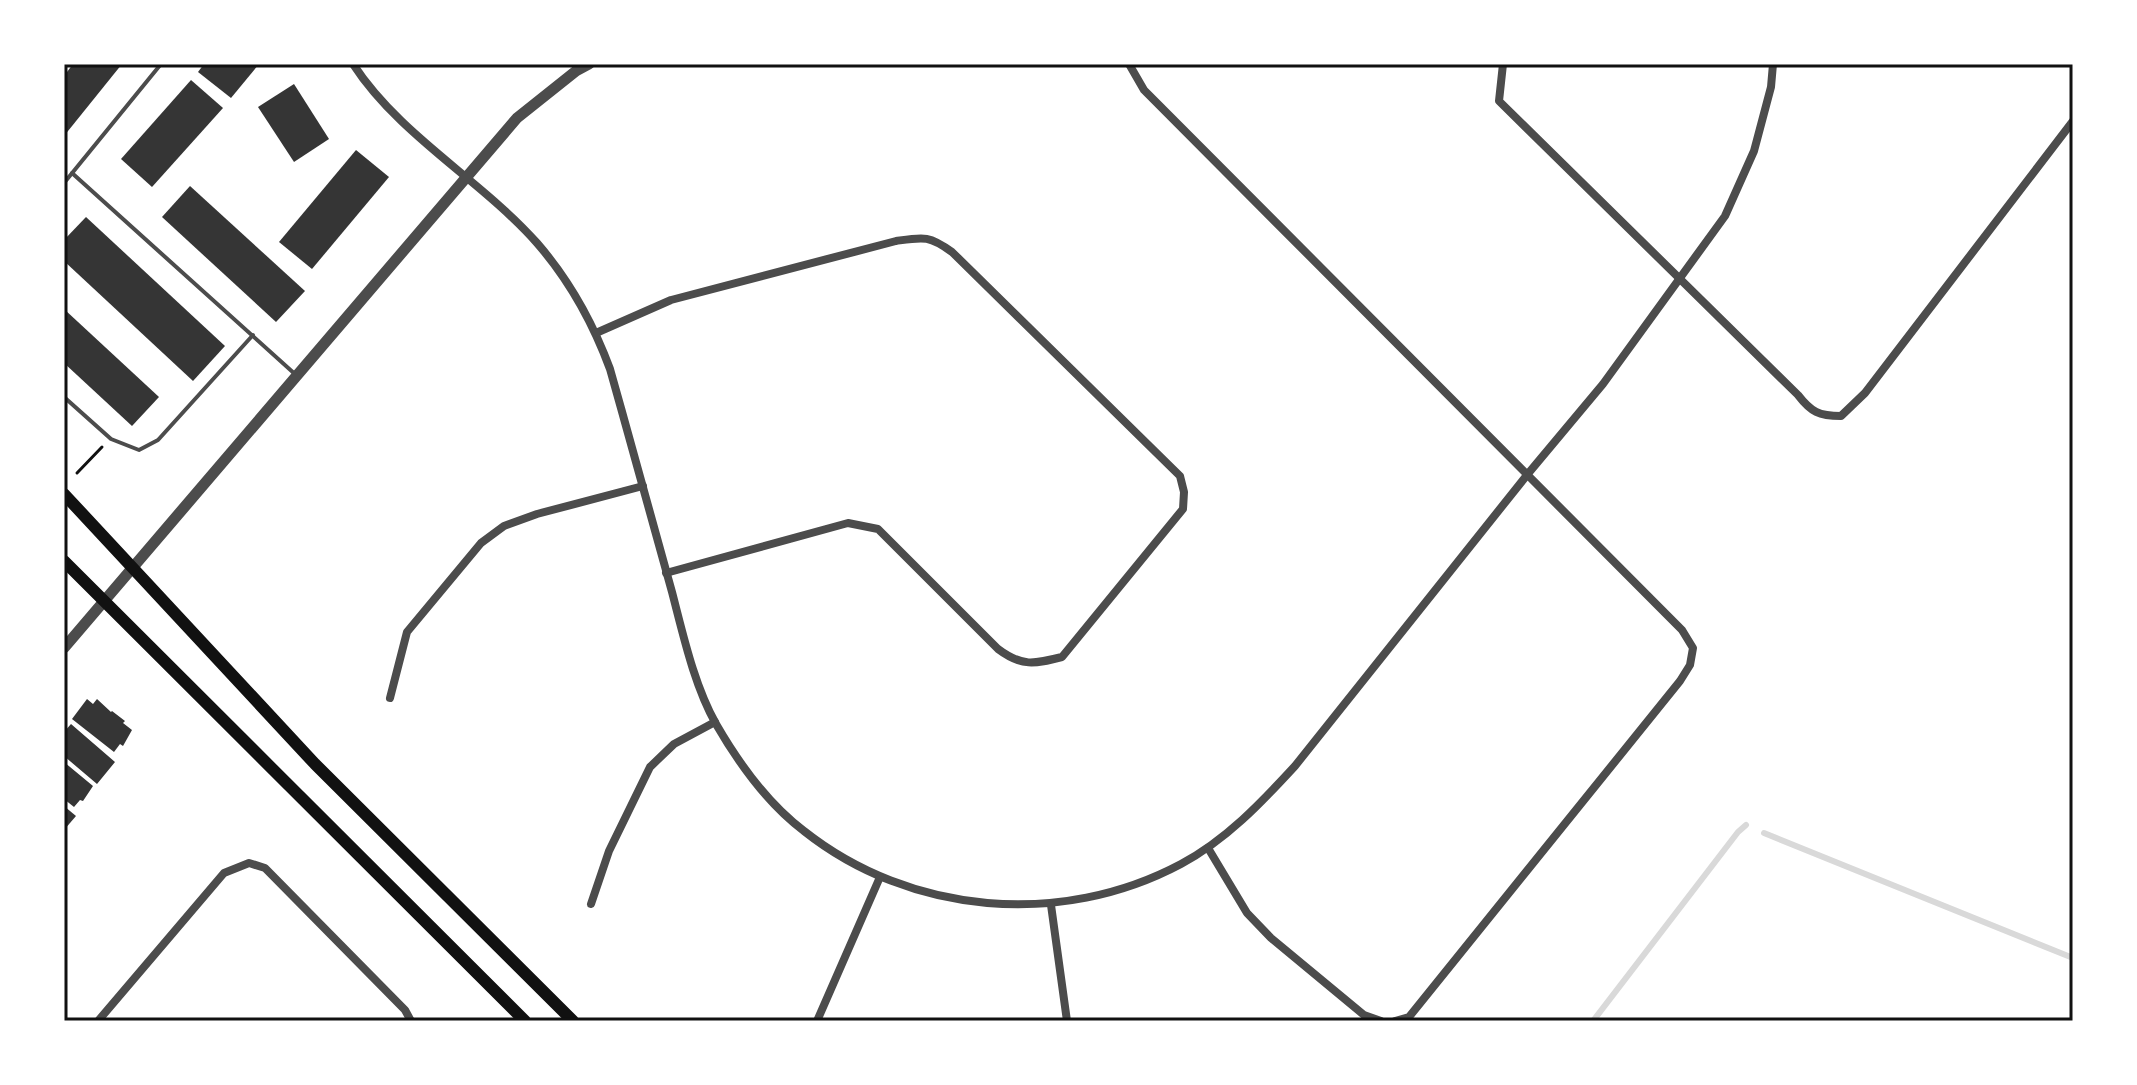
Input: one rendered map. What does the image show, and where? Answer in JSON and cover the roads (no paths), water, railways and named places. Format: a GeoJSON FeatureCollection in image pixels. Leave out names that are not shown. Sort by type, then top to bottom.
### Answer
{"type":"FeatureCollection","features":[{"type":"Feature","properties":{"kind":"main road"},"geometry":{"type":"LineString","coordinates":[[64,494],[315,764],[573,1021]]}},
{"type":"Feature","properties":{"kind":"main road"},"geometry":{"type":"LineString","coordinates":[[64,561],[525,1021]]}},
{"type":"Feature","properties":{"kind":"street"},"geometry":{"type":"LineString","coordinates":[[353,64],[407,127],[536,242],[570,286],[596,333],[610,369],[690,658],[715,722],[758,786],[801,830],[839,856],[880,877],[933,894],[981,904],[1051,905],[1138,884],[1180,865],[1208,848],[1254,810],[1295,766],[1603,384],[1725,216],[1754,151],[1771,87],[1773,64]]}},
{"type":"Feature","properties":{"kind":"street"},"geometry":{"type":"LineString","coordinates":[[64,648],[517,118],[589,64]]}},
{"type":"Feature","properties":{"kind":"street"},"geometry":{"type":"LineString","coordinates":[[1129,64],[1144,90],[1682,630],[1693,648],[1690,665],[1409,1017],[1395,1021]]}},
{"type":"Feature","properties":{"kind":"street"},"geometry":{"type":"LineString","coordinates":[[1503,64],[1499,101],[1811,411],[1823,416],[1841,416],[1865,393],[2073,121]]}},
{"type":"Feature","properties":{"kind":"street"},"geometry":{"type":"LineString","coordinates":[[596,333],[671,300],[896,241],[925,237],[952,252],[1180,476],[1184,492],[1183,509],[1062,657],[1035,663],[1014,661],[998,649],[878,529],[848,523],[666,573]]}},
{"type":"Feature","properties":{"kind":"street"},"geometry":{"type":"LineString","coordinates":[[390,698],[407,632],[481,543],[504,526],[537,514],[643,486]]}},
{"type":"Feature","properties":{"kind":"street"},"geometry":{"type":"LineString","coordinates":[[591,904],[609,851],[650,767],[674,744],[715,722]]}},
{"type":"Feature","properties":{"kind":"street"},"geometry":{"type":"LineString","coordinates":[[1208,848],[1247,913],[1271,938],[1364,1015],[1381,1021]]}},
{"type":"Feature","properties":{"kind":"street"},"geometry":{"type":"LineString","coordinates":[[98,1021],[224,873],[249,863],[265,868],[405,1010],[411,1021]]}},
{"type":"Feature","properties":{"kind":"street"},"geometry":{"type":"LineString","coordinates":[[817,1021],[880,877]]}},
{"type":"Feature","properties":{"kind":"street"},"geometry":{"type":"LineString","coordinates":[[1051,905],[1067,1021]]}},
{"type":"Feature","properties":{"kind":"lane"},"geometry":{"type":"LineString","coordinates":[[64,183],[161,64]]}},
{"type":"Feature","properties":{"kind":"lane"},"geometry":{"type":"LineString","coordinates":[[72,173],[296,375]]}},
{"type":"Feature","properties":{"kind":"lane"},"geometry":{"type":"LineString","coordinates":[[64,397],[111,439],[139,450],[158,440],[253,335]]}},
{"type":"Feature","properties":{"kind":"waterway"},"geometry":{"type":"LineString","coordinates":[[1593,1021],[1746,825]]}},
{"type":"Feature","properties":{"kind":"waterway"},"geometry":{"type":"LineString","coordinates":[[1764,833],[2073,958]]}}]}
